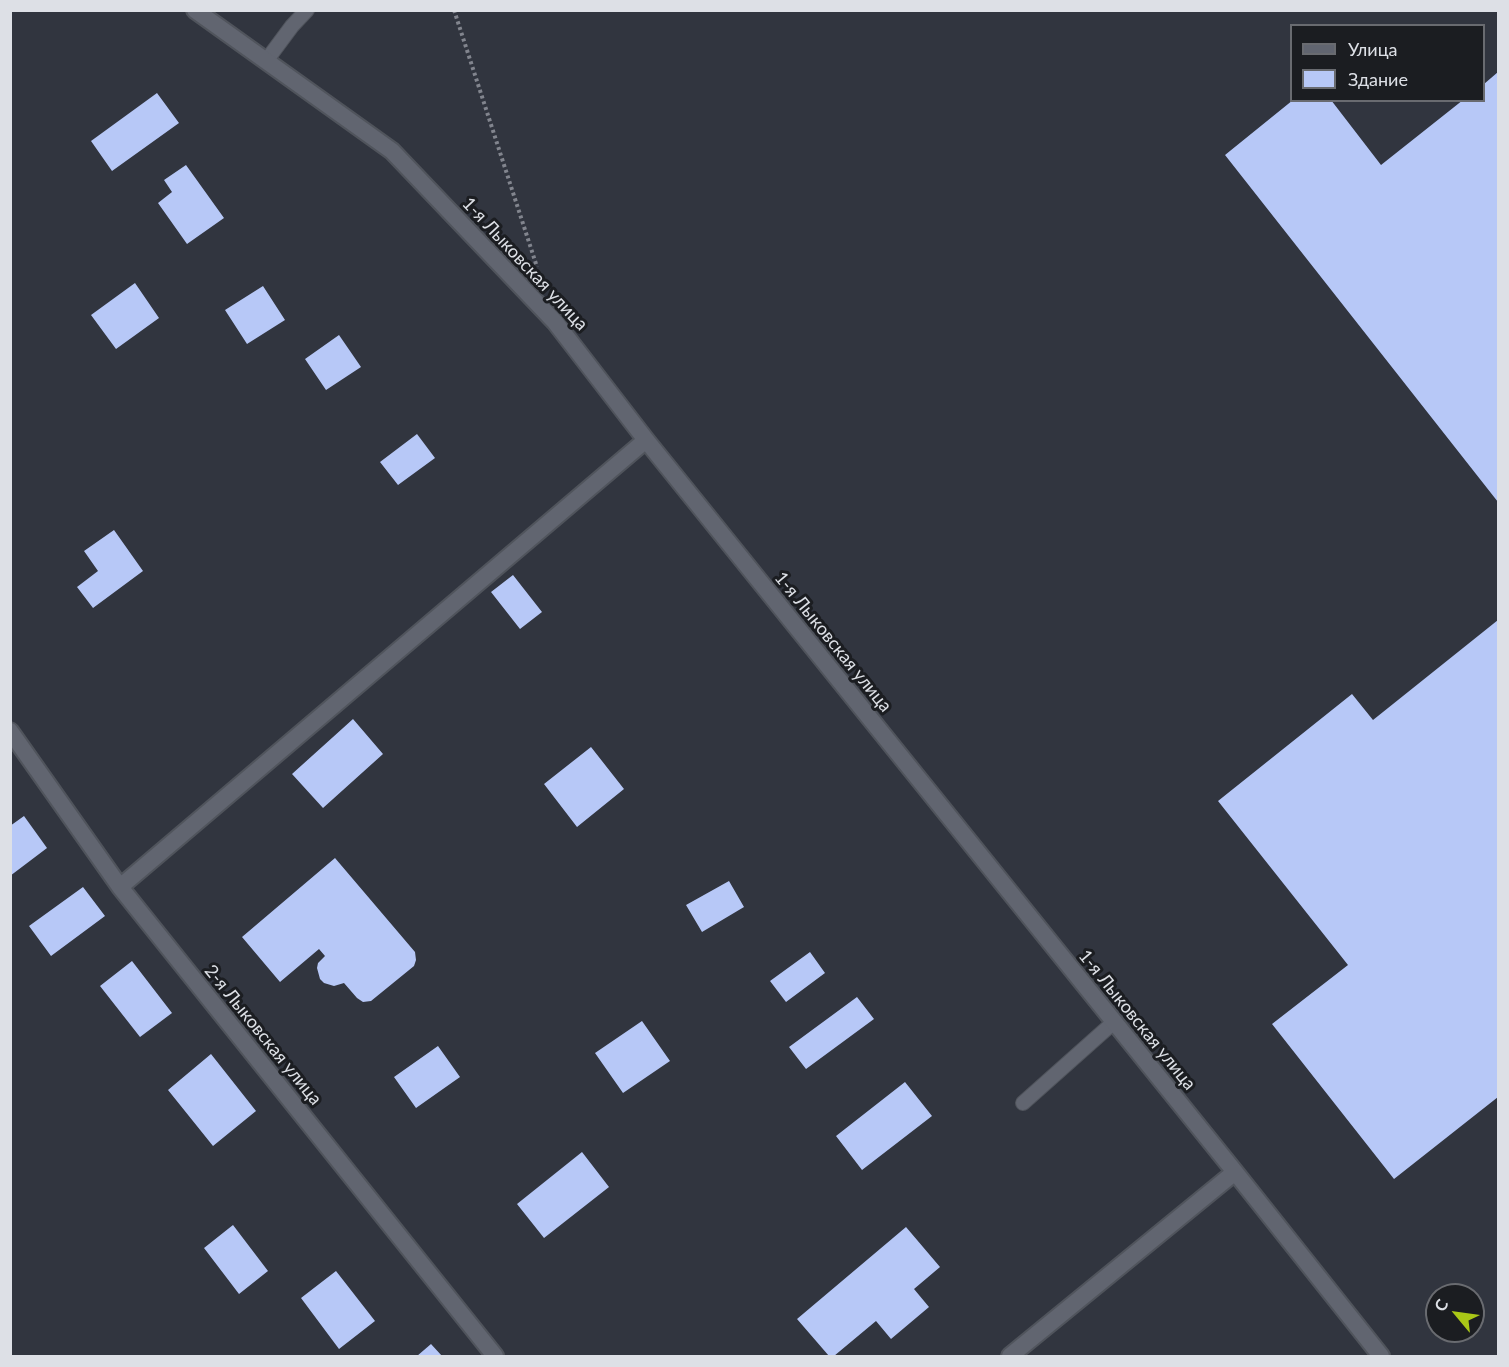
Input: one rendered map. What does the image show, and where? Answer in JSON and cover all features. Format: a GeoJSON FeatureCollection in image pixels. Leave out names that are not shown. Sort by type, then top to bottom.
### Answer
{"type":"FeatureCollection","features":[{"type":"Feature","properties":{"kind":"street","name":"1-я Лыковская улица"},"geometry":{"type":"LineString","coordinates":[[195,10],[392,151],[555,322],[646,440],[1381,1356]]}},
{"type":"Feature","properties":{"kind":"street"},"geometry":{"type":"LineString","coordinates":[[120,887],[646,440]]}},
{"type":"Feature","properties":{"kind":"street","name":"2-я Лыковская улица"},"geometry":{"type":"LineString","coordinates":[[10,731],[120,887],[495,1356]]}},
{"type":"Feature","properties":{"kind":"street"},"geometry":{"type":"LineString","coordinates":[[1010,1356],[1235,1172]]}},
{"type":"Feature","properties":{"kind":"lane"},"geometry":{"type":"LineString","coordinates":[[266,61],[307,10]]}},
{"type":"Feature","properties":{"kind":"lane"},"geometry":{"type":"LineString","coordinates":[[1023,1103],[1114,1023]]}},
{"type":"Feature","properties":{"kind":"path"},"geometry":{"type":"LineString","coordinates":[[454,10],[540,277]]}},
{"type":"Feature","properties":{"kind":"building"},"geometry":{"type":"Polygon","coordinates":[[[1498,72],[1498,502],[1225,155],[1291,102],[1333,102],[1381,165],[1460,102],[1485,102],[1485,83],[1498,72]]]}},
{"type":"Feature","properties":{"kind":"building"},"geometry":{"type":"Polygon","coordinates":[[[157,93],[179,123],[112,171],[91,141],[157,93]]]}},
{"type":"Feature","properties":{"kind":"building"},"geometry":{"type":"Polygon","coordinates":[[[186,165],[224,218],[187,244],[158,203],[172,192],[164,180],[186,165]]]}},
{"type":"Feature","properties":{"kind":"building"},"geometry":{"type":"Polygon","coordinates":[[[135,283],[159,318],[116,349],[91,315],[135,283]]]}},
{"type":"Feature","properties":{"kind":"building"},"geometry":{"type":"Polygon","coordinates":[[[263,286],[285,320],[247,344],[225,310],[263,286]]]}},
{"type":"Feature","properties":{"kind":"building"},"geometry":{"type":"Polygon","coordinates":[[[339,335],[361,367],[326,390],[305,359],[339,335]]]}},
{"type":"Feature","properties":{"kind":"building"},"geometry":{"type":"Polygon","coordinates":[[[417,434],[435,458],[398,485],[380,462],[417,434]]]}},
{"type":"Feature","properties":{"kind":"building"},"geometry":{"type":"Polygon","coordinates":[[[114,530],[143,571],[93,608],[77,587],[98,571],[84,551],[114,530]]]}},
{"type":"Feature","properties":{"kind":"building"},"geometry":{"type":"Polygon","coordinates":[[[513,575],[542,612],[520,629],[491,592],[513,575]]]}},
{"type":"Feature","properties":{"kind":"building"},"geometry":{"type":"Polygon","coordinates":[[[1498,620],[1498,1097],[1394,1179],[1272,1024],[1348,965],[1218,801],[1352,694],[1373,720],[1498,620]]]}},
{"type":"Feature","properties":{"kind":"building"},"geometry":{"type":"Polygon","coordinates":[[[353,719],[383,754],[323,808],[292,774],[353,719]]]}},
{"type":"Feature","properties":{"kind":"building"},"geometry":{"type":"Polygon","coordinates":[[[591,747],[624,789],[577,827],[544,784],[591,747]]]}},
{"type":"Feature","properties":{"kind":"building"},"geometry":{"type":"Polygon","coordinates":[[[24,816],[47,848],[10,876],[10,826],[24,816]]]}},
{"type":"Feature","properties":{"kind":"building"},"geometry":{"type":"Polygon","coordinates":[[[335,858],[415,952],[414,966],[371,1001],[363,1002],[357,998],[344,983],[334,986],[320,979],[318,963],[325,956],[319,949],[280,982],[242,937],[335,858]]]}},
{"type":"Feature","properties":{"kind":"building"},"geometry":{"type":"Polygon","coordinates":[[[729,881],[744,907],[702,932],[686,905],[729,881]]]}},
{"type":"Feature","properties":{"kind":"building"},"geometry":{"type":"Polygon","coordinates":[[[83,887],[105,916],[51,956],[29,926],[83,887]]]}},
{"type":"Feature","properties":{"kind":"building"},"geometry":{"type":"Polygon","coordinates":[[[810,952],[825,973],[786,1002],[770,981],[810,952]]]}},
{"type":"Feature","properties":{"kind":"building"},"geometry":{"type":"Polygon","coordinates":[[[132,961],[172,1013],[140,1037],[100,986],[132,961]]]}},
{"type":"Feature","properties":{"kind":"building"},"geometry":{"type":"Polygon","coordinates":[[[857,997],[874,1019],[806,1069],[789,1047],[857,997]]]}},
{"type":"Feature","properties":{"kind":"building"},"geometry":{"type":"Polygon","coordinates":[[[642,1021],[670,1061],[623,1093],[595,1053],[642,1021]]]}},
{"type":"Feature","properties":{"kind":"building"},"geometry":{"type":"Polygon","coordinates":[[[438,1046],[460,1077],[416,1108],[394,1077],[438,1046]]]}},
{"type":"Feature","properties":{"kind":"building"},"geometry":{"type":"Polygon","coordinates":[[[211,1054],[256,1111],[213,1146],[168,1090],[211,1054]]]}},
{"type":"Feature","properties":{"kind":"building"},"geometry":{"type":"Polygon","coordinates":[[[905,1082],[932,1116],[862,1170],[836,1136],[905,1082]]]}},
{"type":"Feature","properties":{"kind":"building"},"geometry":{"type":"Polygon","coordinates":[[[582,1152],[609,1187],[544,1238],[517,1204],[582,1152]]]}},
{"type":"Feature","properties":{"kind":"building"},"geometry":{"type":"Polygon","coordinates":[[[233,1225],[268,1271],[239,1294],[204,1248],[233,1225]]]}},
{"type":"Feature","properties":{"kind":"building"},"geometry":{"type":"Polygon","coordinates":[[[906,1227],[940,1267],[914,1289],[929,1307],[891,1339],[876,1321],[834,1356],[829,1356],[797,1319],[906,1227]]]}},
{"type":"Feature","properties":{"kind":"building"},"geometry":{"type":"Polygon","coordinates":[[[336,1271],[375,1321],[339,1349],[301,1298],[336,1271]]]}},
{"type":"Feature","properties":{"kind":"building"},"geometry":{"type":"Polygon","coordinates":[[[431,1344],[442,1356],[417,1356],[431,1344]]]}}]}
